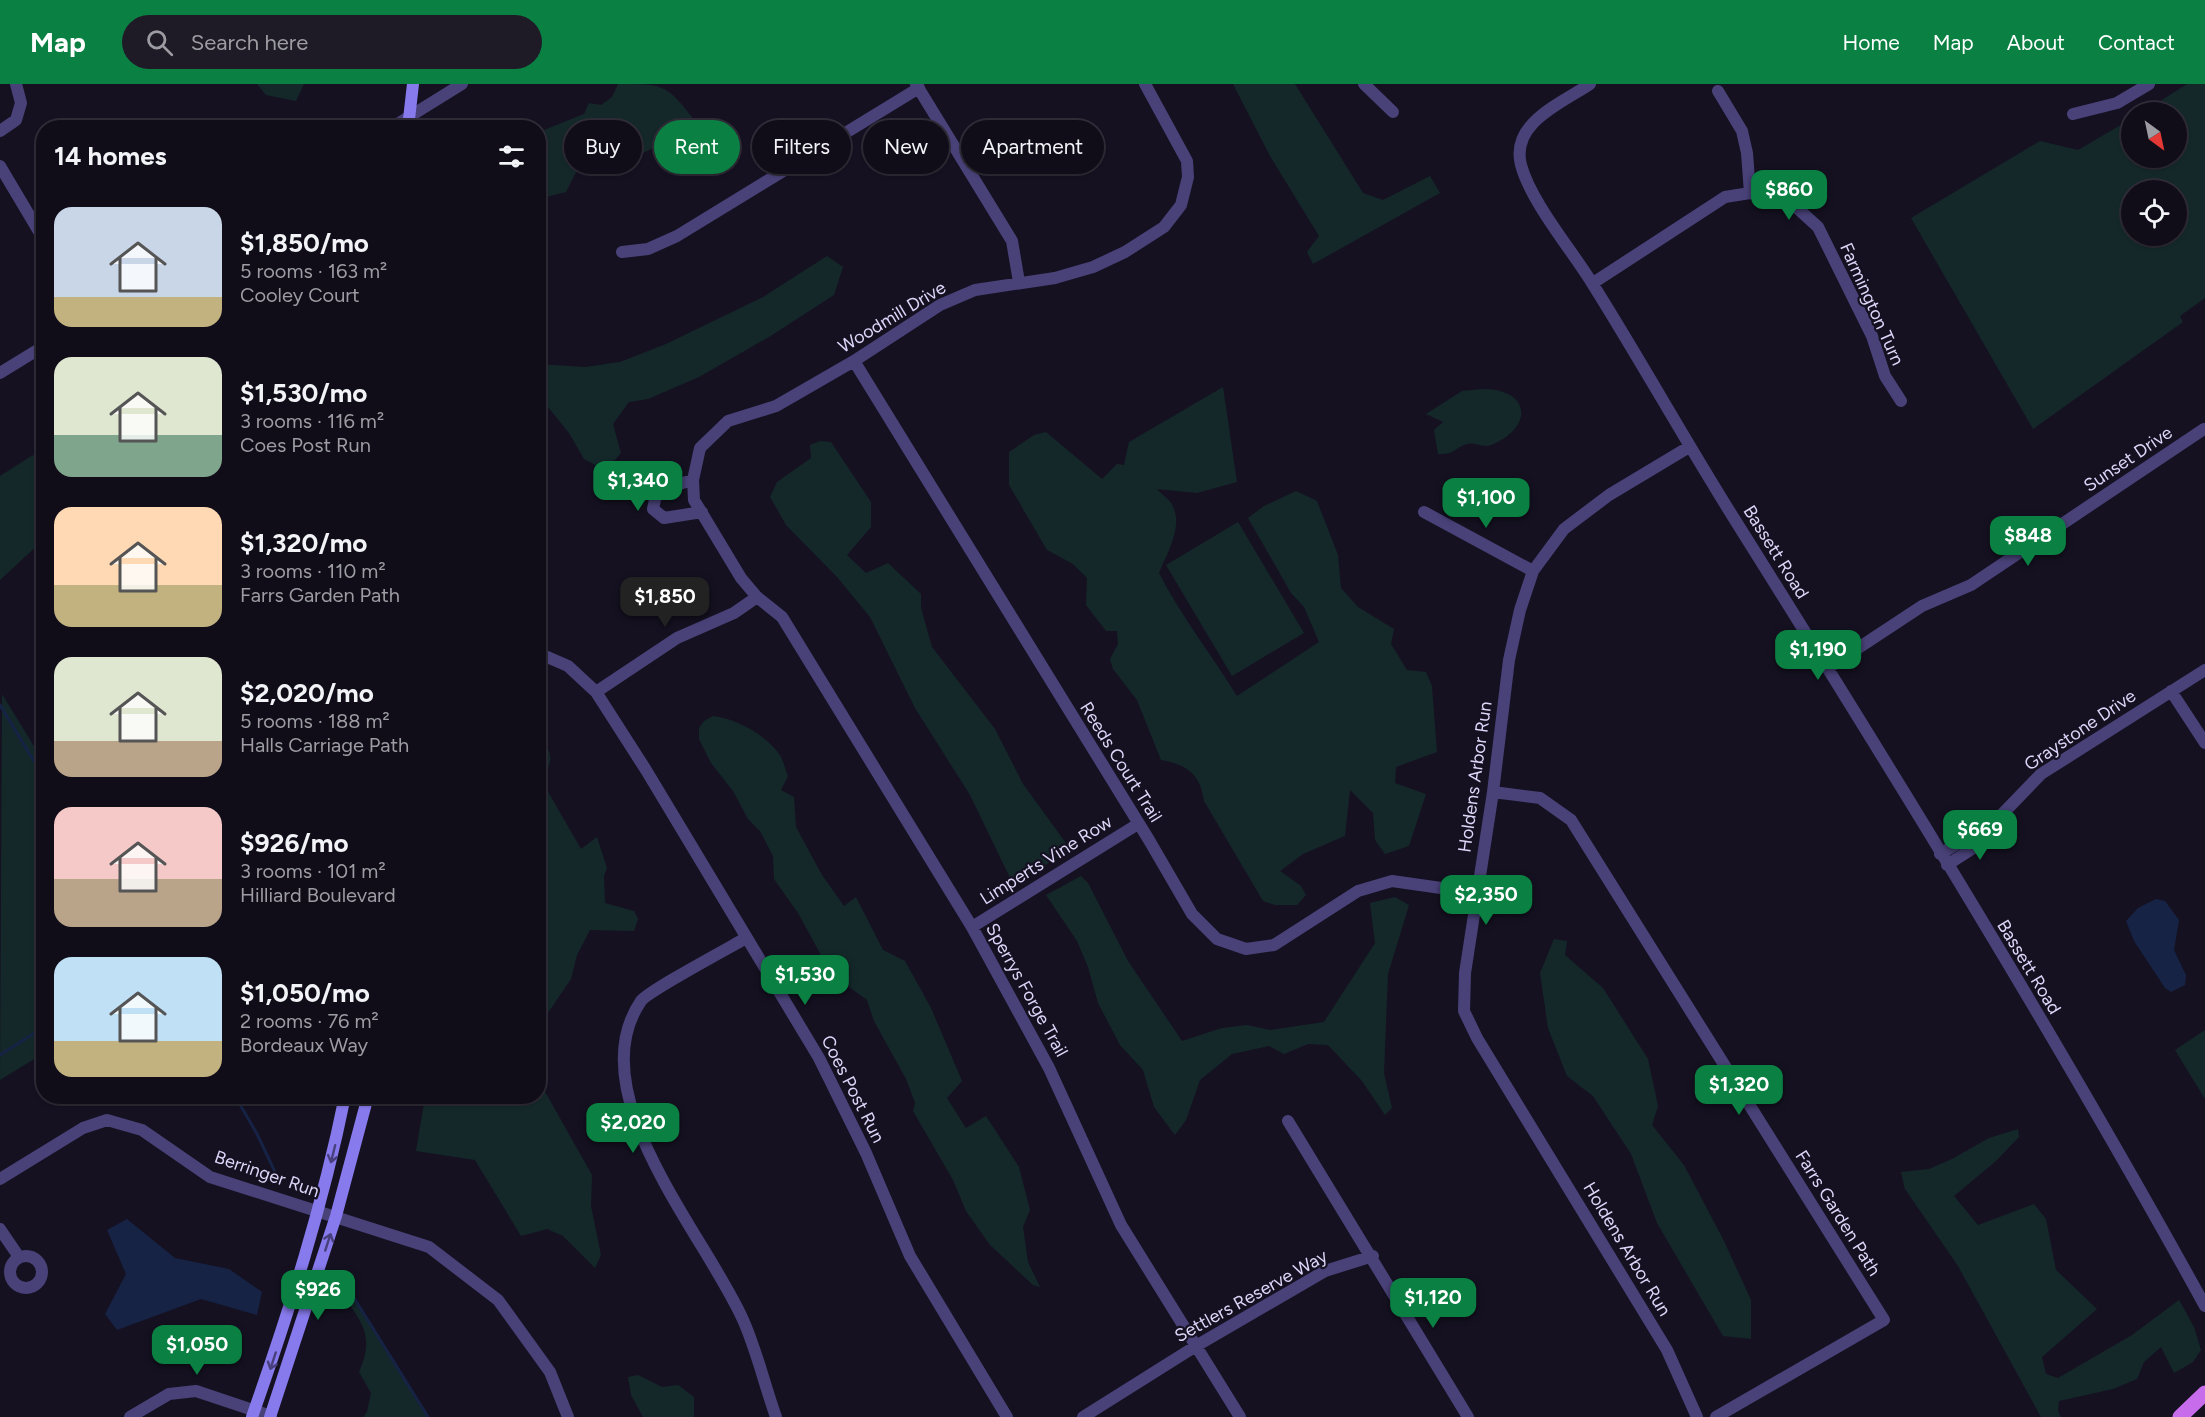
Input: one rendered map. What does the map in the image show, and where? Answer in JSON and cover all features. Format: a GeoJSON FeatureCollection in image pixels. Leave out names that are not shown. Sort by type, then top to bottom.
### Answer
{"type":"FeatureCollection","features":[{"type":"Feature","properties":{"kind":"main road"},"geometry":{"type":"LineString","coordinates":[[408,120],[413,84]]}},
{"type":"Feature","properties":{"kind":"main road"},"geometry":{"type":"LineString","coordinates":[[254,1414],[272,1364],[317,1210],[343,1104]]}},
{"type":"Feature","properties":{"kind":"main road"},"geometry":{"type":"LineString","coordinates":[[271,1416],[336,1215],[366,1104]]}},
{"type":"Feature","properties":{"kind":"main road"},"geometry":{"type":"LineString","coordinates":[[2180,1417],[2205,1393]]}},
{"type":"Feature","properties":{"kind":"street"},"geometry":{"type":"LineString","coordinates":[[0,130],[16,120],[21,103],[16,84]]}},
{"type":"Feature","properties":{"kind":"street"},"geometry":{"type":"LineString","coordinates":[[411,120],[462,84]]}},
{"type":"Feature","properties":{"kind":"street","name":"Woodmill Drive"},"geometry":{"type":"LineString","coordinates":[[693,480],[700,448],[728,421],[776,406],[854,361],[940,305],[975,290],[1055,278],[1093,267],[1125,252],[1164,227],[1181,205],[1188,177],[1187,161],[1145,84]]}},
{"type":"Feature","properties":{"kind":"street"},"geometry":{"type":"LineString","coordinates":[[1364,84],[1393,112]]}},
{"type":"Feature","properties":{"kind":"street","name":"Bassett Road"},"geometry":{"type":"LineString","coordinates":[[1590,84],[1534,121],[1521,137],[1520,163],[1533,192],[1593,283],[1689,447],[1828,668],[1947,865],[2128,1166],[2205,1306]]}},
{"type":"Feature","properties":{"kind":"street"},"geometry":{"type":"LineString","coordinates":[[2073,114],[2117,103],[2148,84]]}},
{"type":"Feature","properties":{"kind":"street"},"geometry":{"type":"LineString","coordinates":[[622,252],[648,249],[677,236],[918,86],[1012,241],[1019,282]]}},
{"type":"Feature","properties":{"kind":"street"},"geometry":{"type":"LineString","coordinates":[[1718,91],[1742,131],[1747,153],[1750,193]]}},
{"type":"Feature","properties":{"kind":"street"},"geometry":{"type":"LineString","coordinates":[[0,166],[36,227]]}},
{"type":"Feature","properties":{"kind":"street","name":"Farmington Turn"},"geometry":{"type":"LineString","coordinates":[[1593,283],[1725,197],[1750,193],[1796,207],[1818,227],[1872,336],[1885,376],[1900,401]]}},
{"type":"Feature","properties":{"kind":"street"},"geometry":{"type":"LineString","coordinates":[[0,373],[36,351]]}},
{"type":"Feature","properties":{"kind":"street","name":"Reeds Court Trail"},"geometry":{"type":"LineString","coordinates":[[854,361],[1192,914],[1217,939],[1246,949],[1274,945],[1358,891],[1392,881],[1476,893]]}},
{"type":"Feature","properties":{"kind":"street","name":"Sunset Drive"},"geometry":{"type":"LineString","coordinates":[[1828,668],[1922,606],[1971,585],[2204,429]]}},
{"type":"Feature","properties":{"kind":"street","name":"Holdens Arbor Run"},"geometry":{"type":"LineString","coordinates":[[1689,447],[1609,495],[1564,529],[1533,571],[1520,610],[1509,660],[1493,792],[1465,973],[1464,1011],[1477,1038],[1666,1350],[1697,1417]]}},
{"type":"Feature","properties":{"kind":"street"},"geometry":{"type":"LineString","coordinates":[[693,480],[672,486],[656,495],[653,509],[664,518],[702,512]]}},
{"type":"Feature","properties":{"kind":"street","name":"Sperrys Forge Trail"},"geometry":{"type":"LineString","coordinates":[[693,480],[694,500],[741,578],[757,597],[782,617],[972,927],[1049,1068],[1121,1225],[1240,1417]]}},
{"type":"Feature","properties":{"kind":"street"},"geometry":{"type":"LineString","coordinates":[[1424,512],[1533,571]]}},
{"type":"Feature","properties":{"kind":"street"},"geometry":{"type":"LineString","coordinates":[[596,692],[676,638],[734,613],[757,597]]}},
{"type":"Feature","properties":{"kind":"street","name":"Coes Post Run"},"geometry":{"type":"LineString","coordinates":[[546,656],[568,666],[596,692],[646,770],[819,1058],[866,1153],[920,1273],[1007,1417]]}},
{"type":"Feature","properties":{"kind":"street","name":"Graystone Drive"},"geometry":{"type":"LineString","coordinates":[[1947,865],[1978,845],[1986,832],[2041,774],[2205,670]]}},
{"type":"Feature","properties":{"kind":"street"},"geometry":{"type":"LineString","coordinates":[[2171,691],[2205,743]]}},
{"type":"Feature","properties":{"kind":"street","name":"Farrs Garden Path"},"geometry":{"type":"LineString","coordinates":[[1493,792],[1540,798],[1570,820],[1884,1320],[1716,1417]]}},
{"type":"Feature","properties":{"kind":"street","name":"Limperts Vine Row"},"geometry":{"type":"LineString","coordinates":[[972,927],[1138,824]]}},
{"type":"Feature","properties":{"kind":"street","name":"Graystone Drive"},"geometry":{"type":"LineString","coordinates":[[1940,854],[1977,832],[1986,832]]}},
{"type":"Feature","properties":{"kind":"street"},"geometry":{"type":"LineString","coordinates":[[746,938],[642,999],[628,1030],[624,1065],[633,1118],[657,1172],[710,1256],[744,1323],[776,1417]]}},
{"type":"Feature","properties":{"kind":"street","name":"Berringer Run"},"geometry":{"type":"LineString","coordinates":[[0,1179],[83,1128],[107,1120],[142,1130],[210,1177],[336,1215],[429,1247],[498,1300],[550,1372],[568,1417]]}},
{"type":"Feature","properties":{"kind":"street"},"geometry":{"type":"LineString","coordinates":[[1288,1121],[1468,1417]]}},
{"type":"Feature","properties":{"kind":"street"},"geometry":{"type":"LineString","coordinates":[[0,1229],[19,1257]]}},
{"type":"Feature","properties":{"kind":"street","name":"Settlers Reserve Way"},"geometry":{"type":"LineString","coordinates":[[1083,1417],[1196,1346],[1325,1271],[1372,1256]]}},
{"type":"Feature","properties":{"kind":"street"},"geometry":{"type":"LineString","coordinates":[[130,1417],[169,1394],[196,1391],[254,1414],[271,1416]]}},
{"type":"Feature","properties":{"kind":"green space"},"geometry":{"type":"Polygon","coordinates":[[[257,84],[304,84],[296,101],[266,95],[257,84]]]}},
{"type":"Feature","properties":{"kind":"green space"},"geometry":{"type":"Polygon","coordinates":[[[618,84],[654,86],[669,92],[692,117],[691,120],[654,120],[654,148],[642,154],[642,120],[569,120],[584,114],[589,103],[601,105],[612,97],[618,84]]]}},
{"type":"Feature","properties":{"kind":"green space"},"geometry":{"type":"Polygon","coordinates":[[[1233,84],[1295,84],[1363,193],[1383,200],[1430,176],[1440,193],[1313,264],[1307,252],[1319,236],[1270,156],[1233,84]]]}},
{"type":"Feature","properties":{"kind":"green space"},"geometry":{"type":"Polygon","coordinates":[[[2187,84],[2205,84],[2205,298],[2180,316],[2183,322],[2033,429],[1911,218],[2040,141],[2078,150],[2121,125],[2121,168],[2187,168],[2187,102],[2159,102],[2187,84]]]}},
{"type":"Feature","properties":{"kind":"green space"},"geometry":{"type":"Polygon","coordinates":[[[564,122],[564,174],[575,174],[566,192],[546,197],[546,129],[564,122]]]}},
{"type":"Feature","properties":{"kind":"green space"},"geometry":{"type":"Polygon","coordinates":[[[827,256],[843,267],[834,295],[769,337],[699,377],[648,399],[629,402],[613,424],[621,453],[615,460],[597,466],[584,459],[569,433],[546,405],[546,364],[585,367],[620,362],[666,344],[763,297],[827,256]]]}},
{"type":"Feature","properties":{"kind":"green space"},"geometry":{"type":"Polygon","coordinates":[[[1223,387],[1237,482],[1197,493],[1157,489],[1171,503],[1176,520],[1170,548],[1159,573],[1186,620],[1237,696],[1319,642],[1304,607],[1291,593],[1248,518],[1264,506],[1296,491],[1317,501],[1338,555],[1341,588],[1358,607],[1394,629],[1391,644],[1407,670],[1426,672],[1432,686],[1437,752],[1396,767],[1395,783],[1426,794],[1409,846],[1385,854],[1375,840],[1373,813],[1350,790],[1345,836],[1303,854],[1280,871],[1301,886],[1306,895],[1297,905],[1275,905],[1263,901],[1204,801],[1195,777],[1185,768],[1161,760],[1137,700],[1113,669],[1110,659],[1118,644],[1117,631],[1106,631],[1086,605],[1087,578],[1073,564],[1047,550],[1009,485],[1009,452],[1034,435],[1046,432],[1102,479],[1117,464],[1124,465],[1129,442],[1223,387]]]}},
{"type":"Feature","properties":{"kind":"green space"},"geometry":{"type":"Polygon","coordinates":[[[1483,389],[1511,395],[1518,402],[1521,411],[1520,420],[1515,429],[1505,438],[1491,445],[1468,444],[1452,452],[1438,454],[1434,430],[1443,422],[1426,414],[1462,391],[1483,389]]]}},
{"type":"Feature","properties":{"kind":"green space"},"geometry":{"type":"Polygon","coordinates":[[[820,441],[831,442],[871,502],[871,527],[847,555],[866,573],[888,563],[921,594],[921,608],[932,647],[995,729],[1023,784],[1071,850],[1013,884],[970,795],[915,708],[870,617],[837,577],[786,525],[770,497],[777,482],[811,458],[810,445],[820,441]]]}},
{"type":"Feature","properties":{"kind":"green space"},"geometry":{"type":"Polygon","coordinates":[[[33,455],[36,460],[36,547],[0,580],[0,476],[33,455]]]}},
{"type":"Feature","properties":{"kind":"green space"},"geometry":{"type":"Polygon","coordinates":[[[1238,522],[1304,633],[1232,676],[1166,565],[1238,522]]]}},
{"type":"Feature","properties":{"kind":"green space"},"geometry":{"type":"Polygon","coordinates":[[[2,694],[36,750],[36,1058],[0,1080],[2,694]]]}},
{"type":"Feature","properties":{"kind":"green space"},"geometry":{"type":"Polygon","coordinates":[[[713,716],[731,720],[758,734],[779,754],[788,776],[781,790],[794,797],[796,827],[822,875],[844,906],[856,897],[883,950],[905,961],[931,1008],[962,1081],[947,1098],[966,1128],[986,1116],[1019,1167],[1030,1210],[1023,1227],[1028,1262],[1040,1287],[1033,1285],[990,1245],[966,1211],[953,1180],[913,1111],[915,1103],[906,1079],[874,1021],[867,1000],[845,984],[822,957],[798,913],[774,879],[773,856],[760,831],[748,819],[733,791],[711,763],[699,739],[699,728],[704,721],[713,716]]]}},
{"type":"Feature","properties":{"kind":"green space"},"geometry":{"type":"Polygon","coordinates":[[[546,746],[550,754],[550,764],[546,775],[546,746]]]}},
{"type":"Feature","properties":{"kind":"green space"},"geometry":{"type":"Polygon","coordinates":[[[546,788],[581,849],[597,837],[607,868],[604,876],[605,903],[634,911],[638,919],[634,931],[590,930],[577,955],[571,979],[546,1016],[546,788]]]}},
{"type":"Feature","properties":{"kind":"green space"},"geometry":{"type":"Polygon","coordinates":[[[1081,876],[1088,883],[1128,961],[1182,1041],[1222,1028],[1247,1025],[1270,1030],[1324,1022],[1375,943],[1370,903],[1395,897],[1409,905],[1388,974],[1384,1073],[1392,1108],[1385,1115],[1362,1081],[1328,1045],[1308,1044],[1284,1054],[1269,1046],[1232,1054],[1200,1080],[1186,1120],[1175,1135],[1154,1107],[1143,1070],[1120,1045],[1098,1003],[1088,967],[1077,941],[1046,895],[1081,876]]]}},
{"type":"Feature","properties":{"kind":"green space"},"geometry":{"type":"Polygon","coordinates":[[[1554,939],[1567,941],[1565,955],[1603,988],[1648,1059],[1658,1106],[1652,1125],[1684,1165],[1724,1241],[1751,1300],[1751,1339],[1723,1336],[1657,1223],[1631,1154],[1593,1096],[1567,1076],[1548,1028],[1540,973],[1554,939]]]}},
{"type":"Feature","properties":{"kind":"green space"},"geometry":{"type":"Polygon","coordinates":[[[2205,1030],[2205,1099],[2175,1050],[2205,1030]]]}},
{"type":"Feature","properties":{"kind":"green space"},"geometry":{"type":"Polygon","coordinates":[[[546,1093],[592,1175],[591,1206],[601,1255],[595,1268],[563,1236],[547,1229],[521,1236],[475,1160],[416,1151],[424,1104],[546,1104],[546,1093]]]}},
{"type":"Feature","properties":{"kind":"green space"},"geometry":{"type":"Polygon","coordinates":[[[2018,1129],[2019,1137],[1996,1161],[1954,1196],[1978,1225],[2034,1204],[2046,1219],[2056,1270],[2097,1309],[2042,1357],[2046,1374],[2058,1378],[2132,1335],[2179,1300],[2194,1327],[2201,1350],[2193,1362],[2174,1373],[2161,1347],[2144,1362],[2137,1379],[2113,1389],[2059,1401],[2058,1411],[2061,1417],[2041,1417],[1958,1266],[1905,1189],[1901,1172],[1929,1169],[1989,1138],[2018,1129]]]}},
{"type":"Feature","properties":{"kind":"green space"},"geometry":{"type":"Polygon","coordinates":[[[333,1275],[341,1277],[428,1417],[363,1417],[367,1412],[371,1393],[359,1372],[364,1358],[365,1335],[357,1315],[335,1283],[333,1275]]]}},
{"type":"Feature","properties":{"kind":"green space"},"geometry":{"type":"Polygon","coordinates":[[[638,1375],[662,1387],[678,1385],[694,1397],[694,1417],[643,1417],[631,1395],[628,1377],[638,1375]]]}},
{"type":"Feature","properties":{"kind":"water"},"geometry":{"type":"Polygon","coordinates":[[[2156,899],[2165,901],[2179,920],[2174,950],[2186,975],[2185,985],[2171,992],[2165,988],[2134,941],[2126,921],[2138,908],[2156,899]]]}},
{"type":"Feature","properties":{"kind":"water"},"geometry":{"type":"Polygon","coordinates":[[[127,1219],[175,1258],[229,1269],[262,1292],[257,1315],[201,1299],[117,1330],[105,1314],[126,1274],[107,1230],[127,1219]]]}},
{"type":"Feature","properties":{"kind":"waterway"},"geometry":{"type":"LineString","coordinates":[[0,705],[36,765]]}},
{"type":"Feature","properties":{"kind":"waterway"},"geometry":{"type":"LineString","coordinates":[[0,1055],[36,1032]]}},
{"type":"Feature","properties":{"kind":"waterway"},"geometry":{"type":"LineString","coordinates":[[240,1104],[276,1174]]}},
{"type":"Feature","properties":{"kind":"waterway"},"geometry":{"type":"LineString","coordinates":[[341,1277],[428,1417]]}}]}
